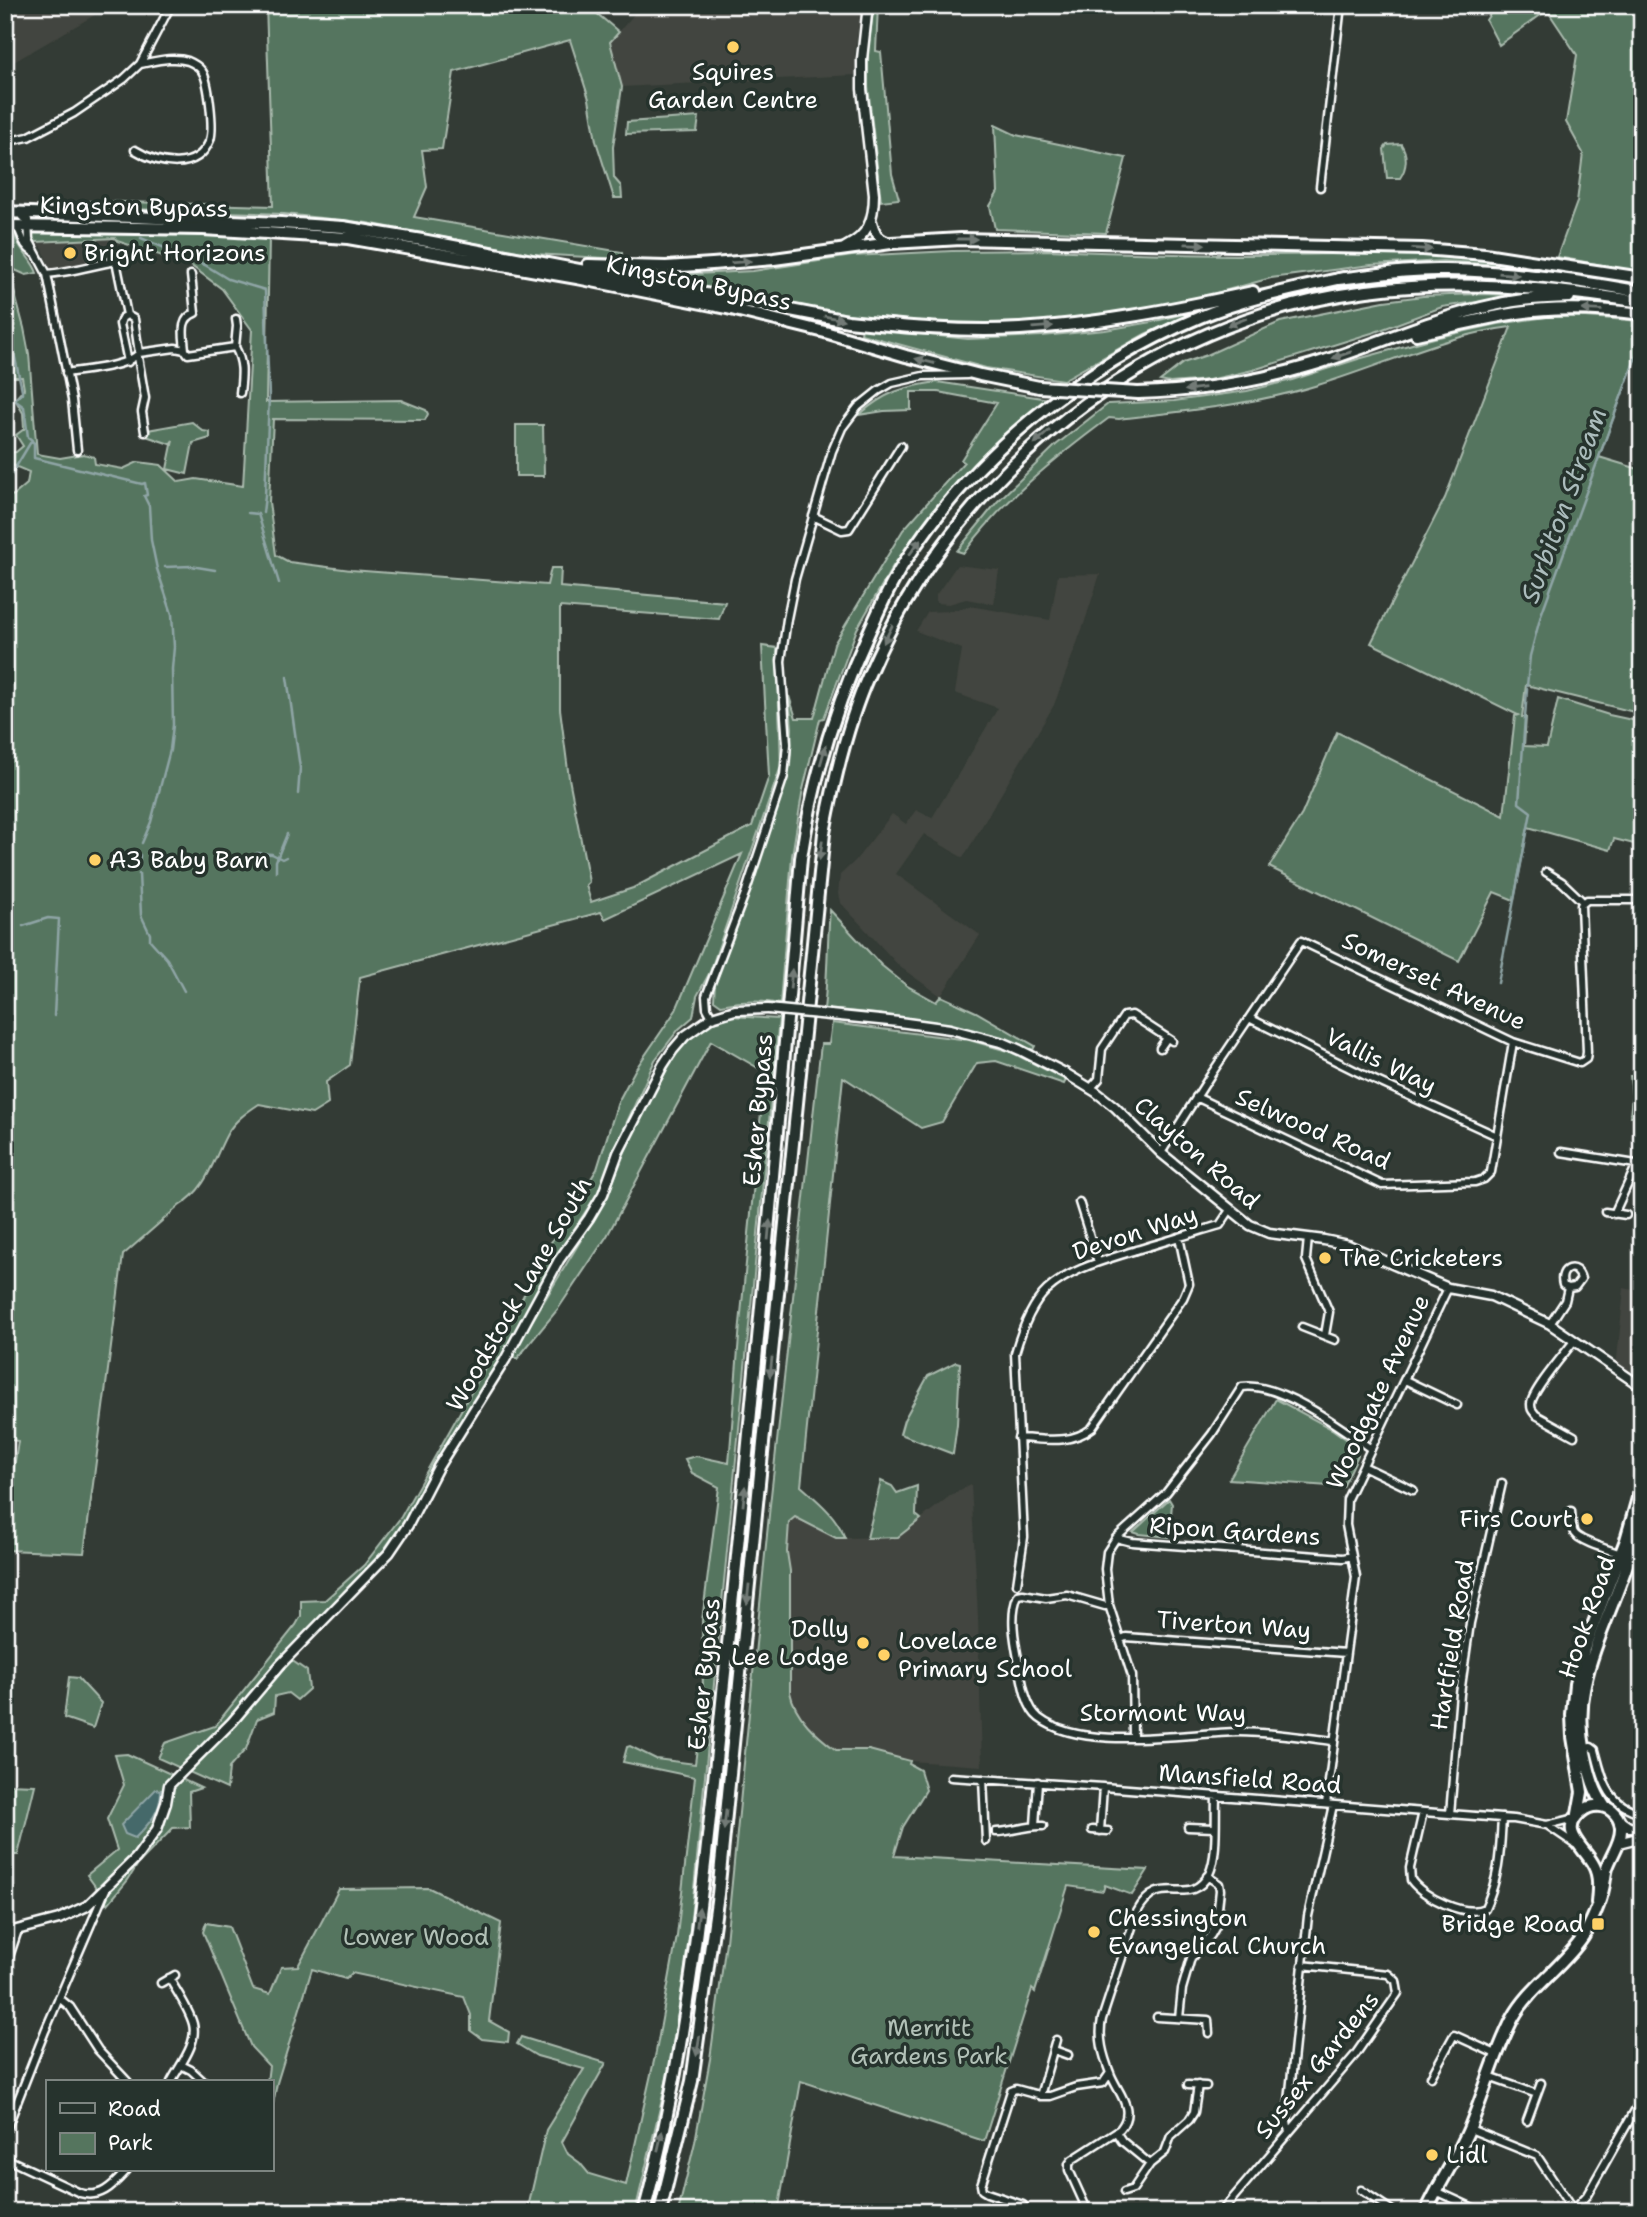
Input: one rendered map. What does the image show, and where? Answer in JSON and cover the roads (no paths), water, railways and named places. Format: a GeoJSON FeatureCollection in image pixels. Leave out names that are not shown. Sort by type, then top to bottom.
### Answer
{"type":"FeatureCollection","features":[{"type":"Feature","properties":{"kind":"highway","name":"Kingston Bypass"},"geometry":{"type":"LineString","coordinates":[[5,214],[343,227],[550,264]]}},
{"type":"Feature","properties":{"kind":"highway","name":"Kingston Bypass"},"geometry":{"type":"LineString","coordinates":[[10,226],[203,229],[348,237],[727,308],[980,375],[1039,387],[1138,393],[1196,389],[1249,381],[1310,366],[1373,344]]}},
{"type":"Feature","properties":{"kind":"highway"},"geometry":{"type":"LineString","coordinates":[[550,264],[613,267],[712,264],[774,259],[891,243],[1028,239],[1422,249],[1521,258],[1642,278]]}},
{"type":"Feature","properties":{"kind":"highway"},"geometry":{"type":"LineString","coordinates":[[550,264],[848,321],[914,328],[974,330],[1097,322],[1160,312],[1276,286],[1386,273],[1454,270],[1551,277],[1642,292]]}},
{"type":"Feature","properties":{"kind":"highway","name":"Esher Bypass"},"geometry":{"type":"LineString","coordinates":[[644,2212],[675,2074],[686,2010],[710,1812],[765,1280],[801,858],[808,810],[842,693],[891,584],[906,559],[957,493],[1034,417],[1109,363],[1181,326],[1243,301],[1343,278]]}},
{"type":"Feature","properties":{"kind":"highway","name":"Esher Bypass"},"geometry":{"type":"LineString","coordinates":[[660,2212],[692,2081],[716,1906],[819,867],[831,792],[859,699],[890,629],[920,577],[966,514],[1025,453],[1085,403],[1163,355],[1236,322],[1264,313],[1366,291],[1433,285],[1496,285],[1597,295]]}},
{"type":"Feature","properties":{"kind":"highway"},"geometry":{"type":"LineString","coordinates":[[1373,344],[1437,321],[1514,301],[1597,295],[1642,302]]}},
{"type":"Feature","properties":{"kind":"highway"},"geometry":{"type":"LineString","coordinates":[[1373,344],[1520,313],[1579,310],[1642,314]]}},
{"type":"Feature","properties":{"kind":"highway","name":"Hook Road"},"geometry":{"type":"LineString","coordinates":[[1577,1816],[1583,1792],[1573,1737],[1575,1684],[1584,1649],[1621,1553],[1642,1484]]}},
{"type":"Feature","properties":{"kind":"highway","name":"Hook Road"},"geometry":{"type":"LineString","coordinates":[[1605,1807],[1591,1781],[1580,1730],[1580,1711],[1588,1663],[1642,1521]]}},
{"type":"Feature","properties":{"kind":"highway"},"geometry":{"type":"LineString","coordinates":[[1426,2212],[1469,2129],[1515,2014],[1527,1998],[1559,1967],[1588,1929],[1603,1892],[1607,1868],[1621,1828],[1616,1814],[1605,1807],[1595,1806],[1586,1808],[1577,1816],[1573,1833],[1595,1867],[1598,1883],[1597,1903]]}},
{"type":"Feature","properties":{"kind":"highway"},"geometry":{"type":"LineString","coordinates":[[1582,1849],[1598,1854],[1611,1850],[1617,1844]]}},
{"type":"Feature","properties":{"kind":"street"},"geometry":{"type":"LineString","coordinates":[[5,142],[28,136],[75,113],[140,64],[171,5]]}},
{"type":"Feature","properties":{"kind":"street"},"geometry":{"type":"LineString","coordinates":[[868,5],[862,59],[862,89],[874,194],[872,222],[875,233],[881,240],[891,243]]}},
{"type":"Feature","properties":{"kind":"street"},"geometry":{"type":"LineString","coordinates":[[1320,187],[1341,5]]}},
{"type":"Feature","properties":{"kind":"street"},"geometry":{"type":"LineString","coordinates":[[135,150],[149,159],[163,162],[180,163],[195,159],[210,139],[212,126],[205,79],[201,70],[191,62],[176,58],[140,64]]}},
{"type":"Feature","properties":{"kind":"street"},"geometry":{"type":"LineString","coordinates":[[5,214],[26,218],[29,240],[47,274],[72,400],[77,450]]}},
{"type":"Feature","properties":{"kind":"street"},"geometry":{"type":"LineString","coordinates":[[834,250],[858,240],[872,222]]}},
{"type":"Feature","properties":{"kind":"street"},"geometry":{"type":"LineString","coordinates":[[10,226],[21,234],[25,246],[38,256]]}},
{"type":"Feature","properties":{"kind":"street"},"geometry":{"type":"LineString","coordinates":[[47,274],[80,270],[91,265],[116,261],[127,315],[134,319],[145,398],[142,412],[145,432]]}},
{"type":"Feature","properties":{"kind":"street"},"geometry":{"type":"LineString","coordinates":[[191,275],[195,313],[186,319],[183,326],[185,349],[188,354],[234,347]]}},
{"type":"Feature","properties":{"kind":"street"},"geometry":{"type":"LineString","coordinates":[[193,288],[204,286]]}},
{"type":"Feature","properties":{"kind":"street"},"geometry":{"type":"LineString","coordinates":[[127,315],[122,318],[120,324],[128,362]]}},
{"type":"Feature","properties":{"kind":"street"},"geometry":{"type":"LineString","coordinates":[[236,319],[234,347],[243,370],[240,393]]}},
{"type":"Feature","properties":{"kind":"street"},"geometry":{"type":"LineString","coordinates":[[66,373],[128,362],[139,355],[175,348],[185,349]]}},
{"type":"Feature","properties":{"kind":"street"},"geometry":{"type":"LineString","coordinates":[[712,1017],[707,1008],[706,996],[746,891],[784,776],[787,744],[781,661],[787,619],[795,579],[832,451],[842,428],[858,407],[877,391],[892,383],[923,376],[980,375]]}},
{"type":"Feature","properties":{"kind":"street"},"geometry":{"type":"LineString","coordinates":[[813,516],[842,530],[849,529],[901,446]]}},
{"type":"Feature","properties":{"kind":"street"},"geometry":{"type":"LineString","coordinates":[[1546,872],[1562,882],[1583,902],[1642,900]]}},
{"type":"Feature","properties":{"kind":"street","name":"Somerset Avenue"},"geometry":{"type":"LineString","coordinates":[[1161,1153],[1297,945],[1304,941],[1513,1042],[1580,1063],[1586,1059],[1581,909],[1583,902]]}},
{"type":"Feature","properties":{"kind":"street","name":"Clayton Road"},"geometry":{"type":"LineString","coordinates":[[712,1017],[735,1010],[768,1009],[924,1025],[976,1035],[1020,1050],[1090,1088],[1115,1107],[1161,1153],[1250,1225],[1269,1233],[1348,1245],[1448,1288],[1492,1296],[1550,1324],[1642,1387]]}},
{"type":"Feature","properties":{"kind":"street"},"geometry":{"type":"LineString","coordinates":[[1090,1088],[1099,1079],[1102,1049],[1124,1016],[1132,1015],[1170,1039],[1160,1048]]}},
{"type":"Feature","properties":{"kind":"street","name":"Woodstock Lane South"},"geometry":{"type":"LineString","coordinates":[[87,1906],[136,1858],[157,1829],[169,1785],[232,1722],[281,1664],[394,1545],[408,1525],[438,1467],[505,1360],[559,1260],[603,1194],[618,1153],[663,1065],[685,1036],[712,1017]]}},
{"type":"Feature","properties":{"kind":"street","name":"Vallis Way"},"geometry":{"type":"LineString","coordinates":[[1249,1018],[1370,1078],[1497,1136]]}},
{"type":"Feature","properties":{"kind":"street","name":"Selwood Road"},"geometry":{"type":"LineString","coordinates":[[1196,1097],[1382,1185],[1485,1180],[1491,1172],[1513,1042]]}},
{"type":"Feature","properties":{"kind":"street"},"geometry":{"type":"LineString","coordinates":[[1561,1152],[1639,1164],[1614,1214]]}},
{"type":"Feature","properties":{"kind":"street"},"geometry":{"type":"LineString","coordinates":[[1079,1202],[1098,1262]]}},
{"type":"Feature","properties":{"kind":"street","name":"Devon Way"},"geometry":{"type":"LineString","coordinates":[[1017,1584],[1024,1537],[1015,1353],[1019,1338],[1037,1302],[1063,1278],[1098,1262],[1220,1225],[1230,1210]]}},
{"type":"Feature","properties":{"kind":"street"},"geometry":{"type":"LineString","coordinates":[[1605,1212],[1626,1215]]}},
{"type":"Feature","properties":{"kind":"street"},"geometry":{"type":"LineString","coordinates":[[1018,1438],[1072,1439],[1082,1436],[1092,1428],[1183,1298],[1189,1284],[1179,1237]]}},
{"type":"Feature","properties":{"kind":"street"},"geometry":{"type":"LineString","coordinates":[[1308,1238],[1306,1259],[1329,1312],[1325,1335]]}},
{"type":"Feature","properties":{"kind":"street","name":"Woodgate Avenue"},"geometry":{"type":"LineString","coordinates":[[1289,2132],[1287,2121],[1302,1965],[1308,1916],[1330,1805],[1333,1741],[1356,1577],[1345,1510],[1347,1499],[1448,1288]]}},
{"type":"Feature","properties":{"kind":"street"},"geometry":{"type":"LineString","coordinates":[[1550,1324],[1564,1301],[1568,1288]]}},
{"type":"Feature","properties":{"kind":"street"},"geometry":{"type":"LineString","coordinates":[[1301,1327],[1335,1340]]}},
{"type":"Feature","properties":{"kind":"street"},"geometry":{"type":"LineString","coordinates":[[1574,1341],[1531,1401],[1531,1410],[1536,1415],[1574,1437]]}},
{"type":"Feature","properties":{"kind":"street"},"geometry":{"type":"LineString","coordinates":[[1405,1380],[1457,1405]]}},
{"type":"Feature","properties":{"kind":"street"},"geometry":{"type":"LineString","coordinates":[[1133,1737],[1132,1675],[1109,1605],[1105,1569],[1107,1552],[1116,1538],[1166,1493],[1212,1434],[1242,1387],[1255,1385],[1312,1410],[1371,1449]]}},
{"type":"Feature","properties":{"kind":"street"},"geometry":{"type":"LineString","coordinates":[[1363,1466],[1413,1490]]}},
{"type":"Feature","properties":{"kind":"street","name":"Hartfield Road"},"geometry":{"type":"LineString","coordinates":[[1450,1814],[1460,1694],[1470,1623],[1502,1483]]}},
{"type":"Feature","properties":{"kind":"street"},"geometry":{"type":"LineString","coordinates":[[1571,1511],[1572,1526],[1580,1539],[1621,1553]]}},
{"type":"Feature","properties":{"kind":"street","name":"Ripon Gardens"},"geometry":{"type":"LineString","coordinates":[[1116,1538],[1145,1544],[1343,1558],[1352,1556]]}},
{"type":"Feature","properties":{"kind":"street","name":"Stormont Way"},"geometry":{"type":"LineString","coordinates":[[1109,1605],[1067,1595],[1045,1598],[1018,1595],[1015,1603],[1016,1645],[1028,1700],[1037,1717],[1063,1731],[1099,1737],[1255,1733],[1333,1741]]}},
{"type":"Feature","properties":{"kind":"street","name":"Tiverton Way"},"geometry":{"type":"LineString","coordinates":[[1121,1639],[1126,1637],[1346,1653]]}},
{"type":"Feature","properties":{"kind":"street"},"geometry":{"type":"LineString","coordinates":[[1584,1748],[1594,1748],[1602,1777],[1613,1798],[1630,1811],[1642,1814]]}},
{"type":"Feature","properties":{"kind":"street","name":"Mansfield Road"},"geometry":{"type":"LineString","coordinates":[[951,1777],[1502,1818],[1547,1825],[1577,1816]]}},
{"type":"Feature","properties":{"kind":"street"},"geometry":{"type":"LineString","coordinates":[[983,1779],[986,1842]]}},
{"type":"Feature","properties":{"kind":"street"},"geometry":{"type":"LineString","coordinates":[[1035,1825],[1038,1782]]}},
{"type":"Feature","properties":{"kind":"street"},"geometry":{"type":"LineString","coordinates":[[1103,1787],[1096,1831],[1108,1831]]}},
{"type":"Feature","properties":{"kind":"street"},"geometry":{"type":"LineString","coordinates":[[1088,2212],[1069,2170],[1069,2164],[1124,2125],[1127,2110],[1126,2102],[1110,2073],[1102,2049],[1100,2029],[1137,1912],[1143,1901],[1158,1890],[1185,1891],[1197,1886],[1207,1876],[1212,1862],[1216,1797]]}},
{"type":"Feature","properties":{"kind":"street"},"geometry":{"type":"LineString","coordinates":[[1423,1812],[1410,1868],[1411,1880],[1428,1896],[1440,1902],[1473,1911],[1485,1908],[1496,1884],[1502,1818]]}},
{"type":"Feature","properties":{"kind":"street"},"geometry":{"type":"LineString","coordinates":[[1619,1820],[1629,1827],[1642,1829]]}},
{"type":"Feature","properties":{"kind":"street","name":"Mansfield Road"},"geometry":{"type":"LineString","coordinates":[[1547,1825],[1582,1849]]}},
{"type":"Feature","properties":{"kind":"street"},"geometry":{"type":"LineString","coordinates":[[996,1832],[1043,1826]]}},
{"type":"Feature","properties":{"kind":"street"},"geometry":{"type":"LineString","coordinates":[[1188,1827],[1214,1828]]}},
{"type":"Feature","properties":{"kind":"street"},"geometry":{"type":"LineString","coordinates":[[977,1828],[985,1828]]}},
{"type":"Feature","properties":{"kind":"street"},"geometry":{"type":"LineString","coordinates":[[1617,1844],[1642,1837]]}},
{"type":"Feature","properties":{"kind":"street"},"geometry":{"type":"LineString","coordinates":[[1179,2018],[1182,1989],[1191,1958],[1216,1926],[1219,1884],[1207,1876]]}},
{"type":"Feature","properties":{"kind":"street"},"geometry":{"type":"LineString","coordinates":[[5,2133],[106,1887]]}},
{"type":"Feature","properties":{"kind":"street"},"geometry":{"type":"LineString","coordinates":[[5,1933],[59,1919],[87,1906],[96,1914]]}},
{"type":"Feature","properties":{"kind":"street"},"geometry":{"type":"LineString","coordinates":[[5,1969],[18,1930]]}},
{"type":"Feature","properties":{"kind":"street","name":"Sussex Gardens"},"geometry":{"type":"LineString","coordinates":[[1222,2212],[1356,2055],[1398,1993],[1396,1981],[1388,1974],[1302,1965]]}},
{"type":"Feature","properties":{"kind":"street"},"geometry":{"type":"LineString","coordinates":[[161,1983],[172,1977],[193,2024],[191,2042],[172,2080]]}},
{"type":"Feature","properties":{"kind":"street"},"geometry":{"type":"LineString","coordinates":[[59,1998],[70,2007],[98,2050],[126,2080]]}},
{"type":"Feature","properties":{"kind":"street"},"geometry":{"type":"LineString","coordinates":[[1157,2017],[1208,2020],[1209,2033]]}},
{"type":"Feature","properties":{"kind":"street"},"geometry":{"type":"LineString","coordinates":[[1432,2077],[1454,2035],[1498,2055]]}},
{"type":"Feature","properties":{"kind":"street"},"geometry":{"type":"LineString","coordinates":[[1040,2095],[1056,2040]]}},
{"type":"Feature","properties":{"kind":"street"},"geometry":{"type":"LineString","coordinates":[[1054,2050],[1068,2055]]}},
{"type":"Feature","properties":{"kind":"street"},"geometry":{"type":"LineString","coordinates":[[181,2065],[202,2080]]}},
{"type":"Feature","properties":{"kind":"street"},"geometry":{"type":"LineString","coordinates":[[1026,2212],[1026,2207],[1020,2203],[982,2190],[981,2180],[1011,2091],[1016,2089],[1040,2095],[1058,2095],[1076,2087],[1097,2085],[1107,2080],[1110,2073]]}},
{"type":"Feature","properties":{"kind":"street"},"geometry":{"type":"LineString","coordinates":[[1489,2077],[1537,2094]]}},
{"type":"Feature","properties":{"kind":"street"},"geometry":{"type":"LineString","coordinates":[[1527,2121],[1541,2083]]}},
{"type":"Feature","properties":{"kind":"street"},"geometry":{"type":"LineString","coordinates":[[1188,2085],[1206,2086]]}},
{"type":"Feature","properties":{"kind":"street"},"geometry":{"type":"LineString","coordinates":[[1124,2192],[1133,2189],[1150,2164],[1164,2152],[1171,2136],[1189,2120],[1194,2112],[1198,2085]]}},
{"type":"Feature","properties":{"kind":"street"},"geometry":{"type":"LineString","coordinates":[[1469,2129],[1537,2156],[1573,2211],[1587,2195],[1642,2098]]}},
{"type":"Feature","properties":{"kind":"street"},"geometry":{"type":"LineString","coordinates":[[1116,2132],[1150,2164]]}},
{"type":"Feature","properties":{"kind":"street"},"geometry":{"type":"LineString","coordinates":[[5,2158],[89,2196],[106,2191],[125,2172]]}},
{"type":"Feature","properties":{"kind":"street"},"geometry":{"type":"LineString","coordinates":[[1361,2190],[1394,2212]]}},
{"type":"Feature","properties":{"kind":"street"},"geometry":{"type":"LineString","coordinates":[[1436,2191],[1482,2212]]}},
{"type":"Feature","properties":{"kind":"water"},"geometry":{"type":"Polygon","coordinates":[[[156,1789],[161,1790],[154,1817],[135,1838],[125,1834],[121,1825],[156,1789]]]}},
{"type":"Feature","properties":{"kind":"waterway"},"geometry":{"type":"LineString","coordinates":[[141,238],[205,265],[228,279],[265,290],[269,397],[263,513]]}},
{"type":"Feature","properties":{"kind":"waterway"},"geometry":{"type":"LineString","coordinates":[[5,302],[5,310]]}},
{"type":"Feature","properties":{"kind":"waterway"},"geometry":{"type":"LineString","coordinates":[[5,312],[22,390],[16,401],[24,407],[28,437],[32,440],[5,485]]}},
{"type":"Feature","properties":{"kind":"waterway","name":"Surbiton Stream"},"geometry":{"type":"LineString","coordinates":[[1527,686],[1530,656],[1541,615],[1642,340]]}},
{"type":"Feature","properties":{"kind":"waterway"},"geometry":{"type":"LineString","coordinates":[[32,441],[34,458],[145,483],[147,495],[144,496],[149,506],[151,540],[157,569],[172,614],[174,647],[170,750],[151,822],[142,843]]}},
{"type":"Feature","properties":{"kind":"waterway"},"geometry":{"type":"LineString","coordinates":[[248,513],[258,514],[279,583]]}},
{"type":"Feature","properties":{"kind":"waterway"},"geometry":{"type":"LineString","coordinates":[[165,567],[191,566],[215,570]]}},
{"type":"Feature","properties":{"kind":"waterway"},"geometry":{"type":"LineString","coordinates":[[287,677],[300,768],[298,794]]}},
{"type":"Feature","properties":{"kind":"waterway","name":"Surbiton Stream"},"geometry":{"type":"LineString","coordinates":[[1498,983],[1531,812],[1519,803],[1527,689]]}},
{"type":"Feature","properties":{"kind":"waterway"},"geometry":{"type":"LineString","coordinates":[[276,872],[276,861],[287,834]]}},
{"type":"Feature","properties":{"kind":"waterway"},"geometry":{"type":"LineString","coordinates":[[257,853],[272,854],[282,859],[286,857]]}},
{"type":"Feature","properties":{"kind":"waterway"},"geometry":{"type":"LineString","coordinates":[[139,868],[140,855]]}},
{"type":"Feature","properties":{"kind":"waterway"},"geometry":{"type":"LineString","coordinates":[[139,874],[141,915],[150,940],[167,959],[184,991]]}},
{"type":"Feature","properties":{"kind":"waterway"},"geometry":{"type":"LineString","coordinates":[[23,926],[48,918],[59,919],[54,1016]]}},
{"type":"Feature","properties":{"kind":"place","name":"Squires Garden Centre"},"geometry":{"type":"Point","coordinates":[733,47]}},
{"type":"Feature","properties":{"kind":"place","name":"Bright Horizons"},"geometry":{"type":"Point","coordinates":[70,253]}},
{"type":"Feature","properties":{"kind":"place","name":"A3 Baby Barn"},"geometry":{"type":"Point","coordinates":[95,860]}},
{"type":"Feature","properties":{"kind":"place","name":"The Cricketers"},"geometry":{"type":"Point","coordinates":[1325,1258]}},
{"type":"Feature","properties":{"kind":"place","name":"Firs Court"},"geometry":{"type":"Point","coordinates":[1587,1519]}},
{"type":"Feature","properties":{"kind":"place","name":"Dolly Lee Lodge"},"geometry":{"type":"Point","coordinates":[863,1643]}},
{"type":"Feature","properties":{"kind":"place","name":"Lovelace Primary School"},"geometry":{"type":"Point","coordinates":[884,1655]}},
{"type":"Feature","properties":{"kind":"place","name":"Bridge Road"},"geometry":{"type":"Point","coordinates":[1598,1924]}},
{"type":"Feature","properties":{"kind":"place","name":"Chessington Evangelical Church"},"geometry":{"type":"Point","coordinates":[1094,1932]}},
{"type":"Feature","properties":{"kind":"place","name":"Lidl"},"geometry":{"type":"Point","coordinates":[1432,2155]}},
{"type":"Feature","properties":{"kind":"park label","name":"Lower Wood"},"geometry":{"type":"Point","coordinates":[416,1937]}},
{"type":"Feature","properties":{"kind":"park label","name":"Merritt Gardens Park"},"geometry":{"type":"Point","coordinates":[929,2042]}}]}
